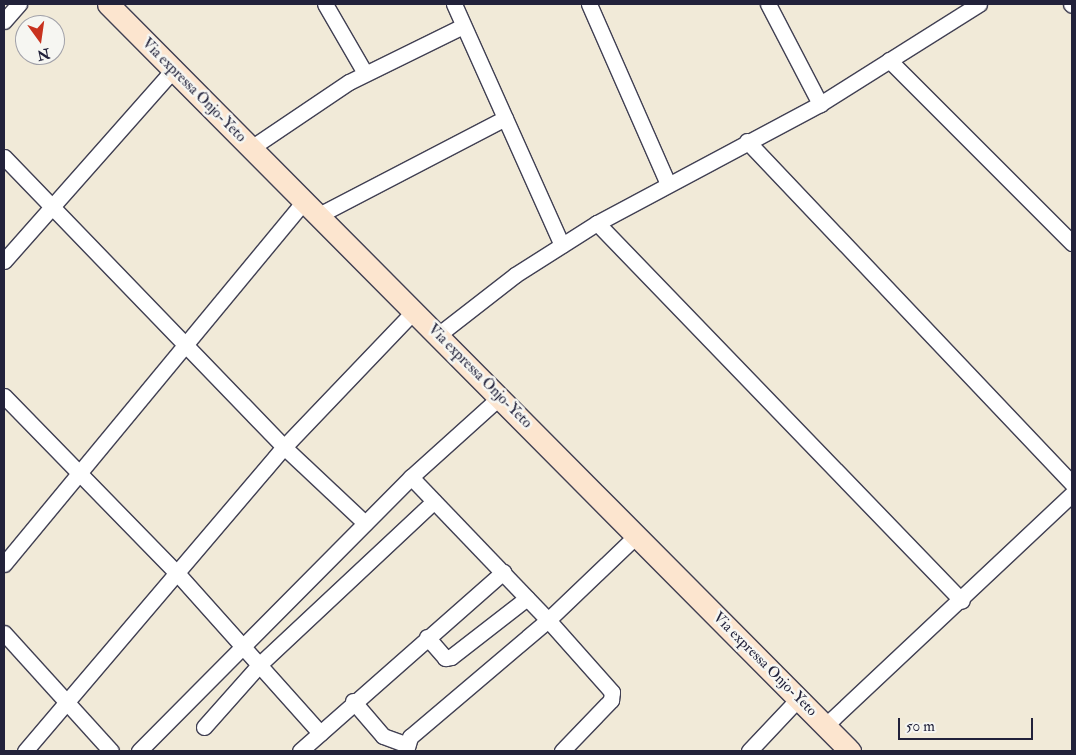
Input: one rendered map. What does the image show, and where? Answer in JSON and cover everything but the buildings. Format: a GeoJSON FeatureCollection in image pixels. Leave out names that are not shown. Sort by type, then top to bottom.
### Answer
{"type":"FeatureCollection","features":[{"type":"Feature","properties":{"kind":"main road","name":"Via expressa Onjo-Yeto"},"geometry":{"type":"LineString","coordinates":[[108,4],[175,68],[310,209],[502,396],[850,751]]}},
{"type":"Feature","properties":{"kind":"street"},"geometry":{"type":"LineString","coordinates":[[4,21],[19,4]]}},
{"type":"Feature","properties":{"kind":"street"},"geometry":{"type":"LineString","coordinates":[[325,4],[365,73]]}},
{"type":"Feature","properties":{"kind":"street"},"geometry":{"type":"LineString","coordinates":[[454,4],[562,245]]}},
{"type":"Feature","properties":{"kind":"street"},"geometry":{"type":"LineString","coordinates":[[589,4],[668,184]]}},
{"type":"Feature","properties":{"kind":"street"},"geometry":{"type":"LineString","coordinates":[[768,4],[820,104]]}},
{"type":"Feature","properties":{"kind":"street"},"geometry":{"type":"LineString","coordinates":[[438,335],[562,245],[597,223],[747,141],[820,104],[978,4]]}},
{"type":"Feature","properties":{"kind":"street"},"geometry":{"type":"LineString","coordinates":[[251,148],[365,73],[464,26]]}},
{"type":"Feature","properties":{"kind":"street"},"geometry":{"type":"LineString","coordinates":[[889,60],[1072,243]]}},
{"type":"Feature","properties":{"kind":"street"},"geometry":{"type":"LineString","coordinates":[[4,261],[175,68]]}},
{"type":"Feature","properties":{"kind":"street"},"geometry":{"type":"LineString","coordinates":[[4,564],[186,343],[310,209],[505,118]]}},
{"type":"Feature","properties":{"kind":"street"},"geometry":{"type":"LineString","coordinates":[[747,141],[1072,482]]}},
{"type":"Feature","properties":{"kind":"street"},"geometry":{"type":"LineString","coordinates":[[4,157],[284,446],[365,523]]}},
{"type":"Feature","properties":{"kind":"street"},"geometry":{"type":"LineString","coordinates":[[597,223],[962,601]]}},
{"type":"Feature","properties":{"kind":"street"},"geometry":{"type":"LineString","coordinates":[[25,751],[64,702],[177,573],[284,446],[414,311]]}},
{"type":"Feature","properties":{"kind":"street"},"geometry":{"type":"LineString","coordinates":[[4,396],[81,470],[243,645],[320,733]]}},
{"type":"Feature","properties":{"kind":"street"},"geometry":{"type":"LineString","coordinates":[[139,751],[411,477],[502,396]]}},
{"type":"Feature","properties":{"kind":"street"},"geometry":{"type":"LineString","coordinates":[[411,477],[548,620],[612,692],[611,700],[562,751]]}},
{"type":"Feature","properties":{"kind":"street"},"geometry":{"type":"LineString","coordinates":[[826,725],[962,601],[1072,494]]}},
{"type":"Feature","properties":{"kind":"street"},"geometry":{"type":"LineString","coordinates":[[204,727],[260,664],[434,501]]}},
{"type":"Feature","properties":{"kind":"street"},"geometry":{"type":"LineString","coordinates":[[353,702],[383,736],[405,748],[548,620],[637,535]]}},
{"type":"Feature","properties":{"kind":"street"},"geometry":{"type":"LineString","coordinates":[[300,751],[353,702],[502,572]]}},
{"type":"Feature","properties":{"kind":"street"},"geometry":{"type":"LineString","coordinates":[[428,637],[444,658],[450,657],[527,598]]}},
{"type":"Feature","properties":{"kind":"street"},"geometry":{"type":"LineString","coordinates":[[4,633],[64,702],[111,751]]}},
{"type":"Feature","properties":{"kind":"street"},"geometry":{"type":"LineString","coordinates":[[749,751],[799,698]]}}]}
